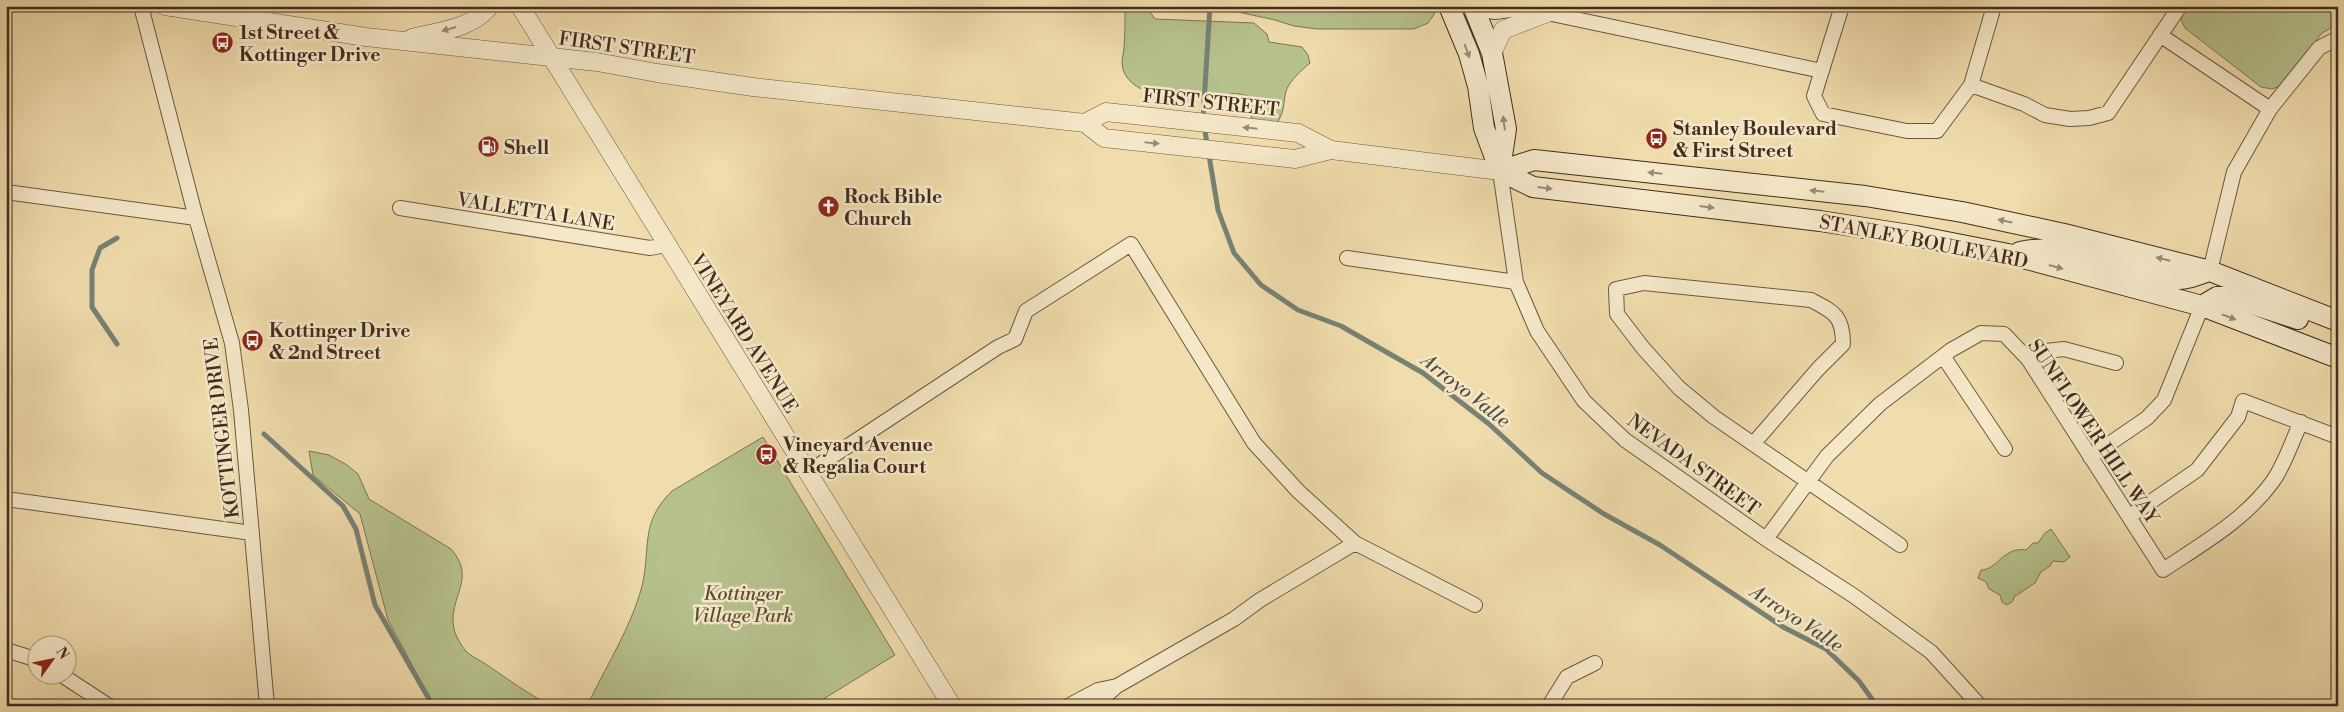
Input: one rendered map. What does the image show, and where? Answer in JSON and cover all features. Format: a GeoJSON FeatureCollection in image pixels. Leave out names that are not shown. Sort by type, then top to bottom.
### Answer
{"type":"FeatureCollection","features":[{"type":"Feature","properties":{"kind":"main road"},"geometry":{"type":"LineString","coordinates":[[1449,6],[1469,54],[1478,86],[1484,128],[1500,171]]}},
{"type":"Feature","properties":{"kind":"main road"},"geometry":{"type":"LineString","coordinates":[[1474,8],[1492,53],[1506,129],[1500,171]]}},
{"type":"Feature","properties":{"kind":"main road","name":"STANLEY BOULEVARD"},"geometry":{"type":"LineString","coordinates":[[1500,171],[1534,160],[1865,196],[1962,212],[2064,234],[2210,271],[2338,321]]}},
{"type":"Feature","properties":{"kind":"main road","name":"STANLEY BOULEVARD"},"geometry":{"type":"LineString","coordinates":[[1500,171],[1533,187],[1820,220],[2008,254],[2202,306],[2338,358]]}},
{"type":"Feature","properties":{"kind":"main road"},"geometry":{"type":"LineString","coordinates":[[2008,254],[2035,248],[2057,251],[2176,280],[2210,271]]}},
{"type":"Feature","properties":{"kind":"main road"},"geometry":{"type":"LineString","coordinates":[[2202,306],[2217,297],[2231,297],[2338,333]]}},
{"type":"Feature","properties":{"kind":"street","name":"KOTTINGER DRIVE"},"geometry":{"type":"LineString","coordinates":[[142,6],[196,218],[232,343],[242,410],[267,706]]}},
{"type":"Feature","properties":{"kind":"street","name":"FIRST STREET"},"geometry":{"type":"LineString","coordinates":[[165,6],[401,41],[597,62],[754,87],[1085,123],[1104,138],[1295,159],[1331,150]]}},
{"type":"Feature","properties":{"kind":"street"},"geometry":{"type":"LineString","coordinates":[[401,41],[473,22],[483,15],[490,6]]}},
{"type":"Feature","properties":{"kind":"street","name":"VINEYARD AVENUE"},"geometry":{"type":"LineString","coordinates":[[520,6],[952,706]]}},
{"type":"Feature","properties":{"kind":"street"},"geometry":{"type":"LineString","coordinates":[[1842,6],[1814,96],[1823,114],[1907,131],[1938,131],[1971,85],[1994,6]]}},
{"type":"Feature","properties":{"kind":"street"},"geometry":{"type":"LineString","coordinates":[[1971,85],[2024,104],[2044,115],[2070,119],[2089,118],[2108,113],[2180,6]]}},
{"type":"Feature","properties":{"kind":"street"},"geometry":{"type":"LineString","coordinates":[[1474,8],[1495,12],[1517,9],[1547,13],[1822,70]]}},
{"type":"Feature","properties":{"kind":"street"},"geometry":{"type":"LineString","coordinates":[[1492,53],[1504,30],[1547,13]]}},
{"type":"Feature","properties":{"kind":"street"},"geometry":{"type":"LineString","coordinates":[[2160,36],[2270,109]]}},
{"type":"Feature","properties":{"kind":"street"},"geometry":{"type":"LineString","coordinates":[[2210,271],[2234,172],[2270,109],[2319,48],[2338,38]]}},
{"type":"Feature","properties":{"kind":"street","name":"FIRST STREET"},"geometry":{"type":"LineString","coordinates":[[1085,123],[1106,112],[1298,133],[1331,150],[1500,171]]}},
{"type":"Feature","properties":{"kind":"street","name":"NEVADA STREET"},"geometry":{"type":"LineString","coordinates":[[1500,171],[1516,282],[1537,331],[1584,401],[1624,440],[1854,596],[1931,652],[1980,706]]}},
{"type":"Feature","properties":{"kind":"street"},"geometry":{"type":"LineString","coordinates":[[6,192],[196,218]]}},
{"type":"Feature","properties":{"kind":"street","name":"VALLETTA LANE"},"geometry":{"type":"LineString","coordinates":[[400,208],[650,248],[666,245]]}},
{"type":"Feature","properties":{"kind":"street"},"geometry":{"type":"LineString","coordinates":[[807,473],[998,347],[1014,339],[1026,311],[1131,244],[1254,443],[1298,491],[1355,543],[1475,605]]}},
{"type":"Feature","properties":{"kind":"street"},"geometry":{"type":"LineString","coordinates":[[1347,258],[1516,282]]}},
{"type":"Feature","properties":{"kind":"street"},"geometry":{"type":"LineString","coordinates":[[1753,444],[1818,369],[1843,344],[1843,326],[1832,311],[1811,300],[1644,282],[1616,289],[1617,314],[1643,348],[1679,388],[1714,417],[1753,444],[1808,482],[1900,545]]}},
{"type":"Feature","properties":{"kind":"street"},"geometry":{"type":"LineString","coordinates":[[2090,457],[2147,418],[2164,400],[2202,306]]}},
{"type":"Feature","properties":{"kind":"street","name":"SUNFLOWER HILL WAY"},"geometry":{"type":"LineString","coordinates":[[1766,538],[1827,456],[1880,404],[1943,356],[1981,333],[2004,334],[2028,359],[2163,570],[2208,541],[2246,513],[2274,480],[2301,422]]}},
{"type":"Feature","properties":{"kind":"street"},"geometry":{"type":"LineString","coordinates":[[2028,359],[2046,351],[2064,349],[2116,363]]}},
{"type":"Feature","properties":{"kind":"street"},"geometry":{"type":"LineString","coordinates":[[1943,356],[2006,449]]}},
{"type":"Feature","properties":{"kind":"street"},"geometry":{"type":"LineString","coordinates":[[2130,516],[2197,470],[2238,417],[2243,401],[2338,437]]}},
{"type":"Feature","properties":{"kind":"street"},"geometry":{"type":"LineString","coordinates":[[6,499],[252,533]]}},
{"type":"Feature","properties":{"kind":"street"},"geometry":{"type":"LineString","coordinates":[[1094,706],[1117,686],[1234,619],[1260,600],[1355,543]]}},
{"type":"Feature","properties":{"kind":"street"},"geometry":{"type":"LineString","coordinates":[[6,650],[28,657]]}},
{"type":"Feature","properties":{"kind":"street"},"geometry":{"type":"LineString","coordinates":[[1549,706],[1567,677],[1595,663]]}},
{"type":"Feature","properties":{"kind":"street"},"geometry":{"type":"LineString","coordinates":[[75,684],[109,706]]}},
{"type":"Feature","properties":{"kind":"street"},"geometry":{"type":"LineString","coordinates":[[1068,706],[1098,690],[1117,686]]}},
{"type":"Feature","properties":{"kind":"green space"},"geometry":{"type":"Polygon","coordinates":[[[1128,6],[1146,6],[1155,19],[1254,23],[1267,34],[1269,42],[1302,47],[1308,55],[1310,63],[1290,83],[1286,91],[1282,112],[1276,124],[1253,126],[1251,116],[1253,98],[1233,94],[1209,99],[1185,99],[1156,94],[1133,84],[1125,75],[1122,63],[1125,9],[1128,6]]]}},
{"type":"Feature","properties":{"kind":"green space"},"geometry":{"type":"Polygon","coordinates":[[[1210,6],[1435,6],[1435,13],[1428,23],[1414,29],[1317,29],[1294,26],[1210,6]]]}},
{"type":"Feature","properties":{"kind":"green space"},"geometry":{"type":"Polygon","coordinates":[[[2185,6],[2338,6],[2338,24],[2322,33],[2280,86],[2272,89],[2261,87],[2185,28],[2181,20],[2185,6]]]}},
{"type":"Feature","properties":{"kind":"green space","name":"Kottinger Village Park"},"geometry":{"type":"Polygon","coordinates":[[[763,437],[895,655],[812,706],[581,706],[591,698],[631,618],[644,576],[650,526],[661,503],[672,491],[763,437]]]}},
{"type":"Feature","properties":{"kind":"green space"},"geometry":{"type":"Polygon","coordinates":[[[309,451],[329,455],[347,465],[358,474],[369,499],[451,549],[459,560],[462,570],[462,579],[453,618],[457,637],[462,645],[472,656],[552,706],[434,706],[388,620],[360,514],[313,475],[309,451]]]}},
{"type":"Feature","properties":{"kind":"green space"},"geometry":{"type":"Polygon","coordinates":[[[2051,529],[2070,557],[2064,562],[2053,561],[2050,566],[2041,572],[2035,583],[2014,597],[2013,601],[2007,605],[2002,602],[2000,595],[1989,589],[1986,582],[1978,578],[1981,570],[1992,566],[2012,551],[2026,550],[2033,543],[2038,543],[2045,533],[2051,529]]]}},
{"type":"Feature","properties":{"kind":"waterway","name":"Arroyo Valle"},"geometry":{"type":"LineString","coordinates":[[1210,6],[1203,119],[1218,210],[1234,253],[1261,285],[1298,310],[1341,326],[1423,373],[1489,424],[1542,473],[1604,514],[1660,545],[1783,627],[1826,649],[1859,681],[1877,706]]}},
{"type":"Feature","properties":{"kind":"waterway"},"geometry":{"type":"LineString","coordinates":[[117,238],[100,248],[92,270],[92,307],[117,344]]}},
{"type":"Feature","properties":{"kind":"waterway"},"geometry":{"type":"LineString","coordinates":[[264,434],[343,506],[356,529],[375,605],[433,706]]}},
{"type":"Feature","properties":{"kind":"place","name":"1st Street & Kottinger Drive"},"geometry":{"type":"Point","coordinates":[223,43]}},
{"type":"Feature","properties":{"kind":"place","name":"Stanley Boulevard & First Street"},"geometry":{"type":"Point","coordinates":[1657,139]}},
{"type":"Feature","properties":{"kind":"place","name":"Shell"},"geometry":{"type":"Point","coordinates":[488,147]}},
{"type":"Feature","properties":{"kind":"place","name":"Rock Bible Church"},"geometry":{"type":"Point","coordinates":[828,207]}},
{"type":"Feature","properties":{"kind":"place","name":"Kottinger Drive & 2nd Street"},"geometry":{"type":"Point","coordinates":[253,341]}},
{"type":"Feature","properties":{"kind":"place","name":"Vineyard Avenue & Regalia Court"},"geometry":{"type":"Point","coordinates":[767,455]}}]}
